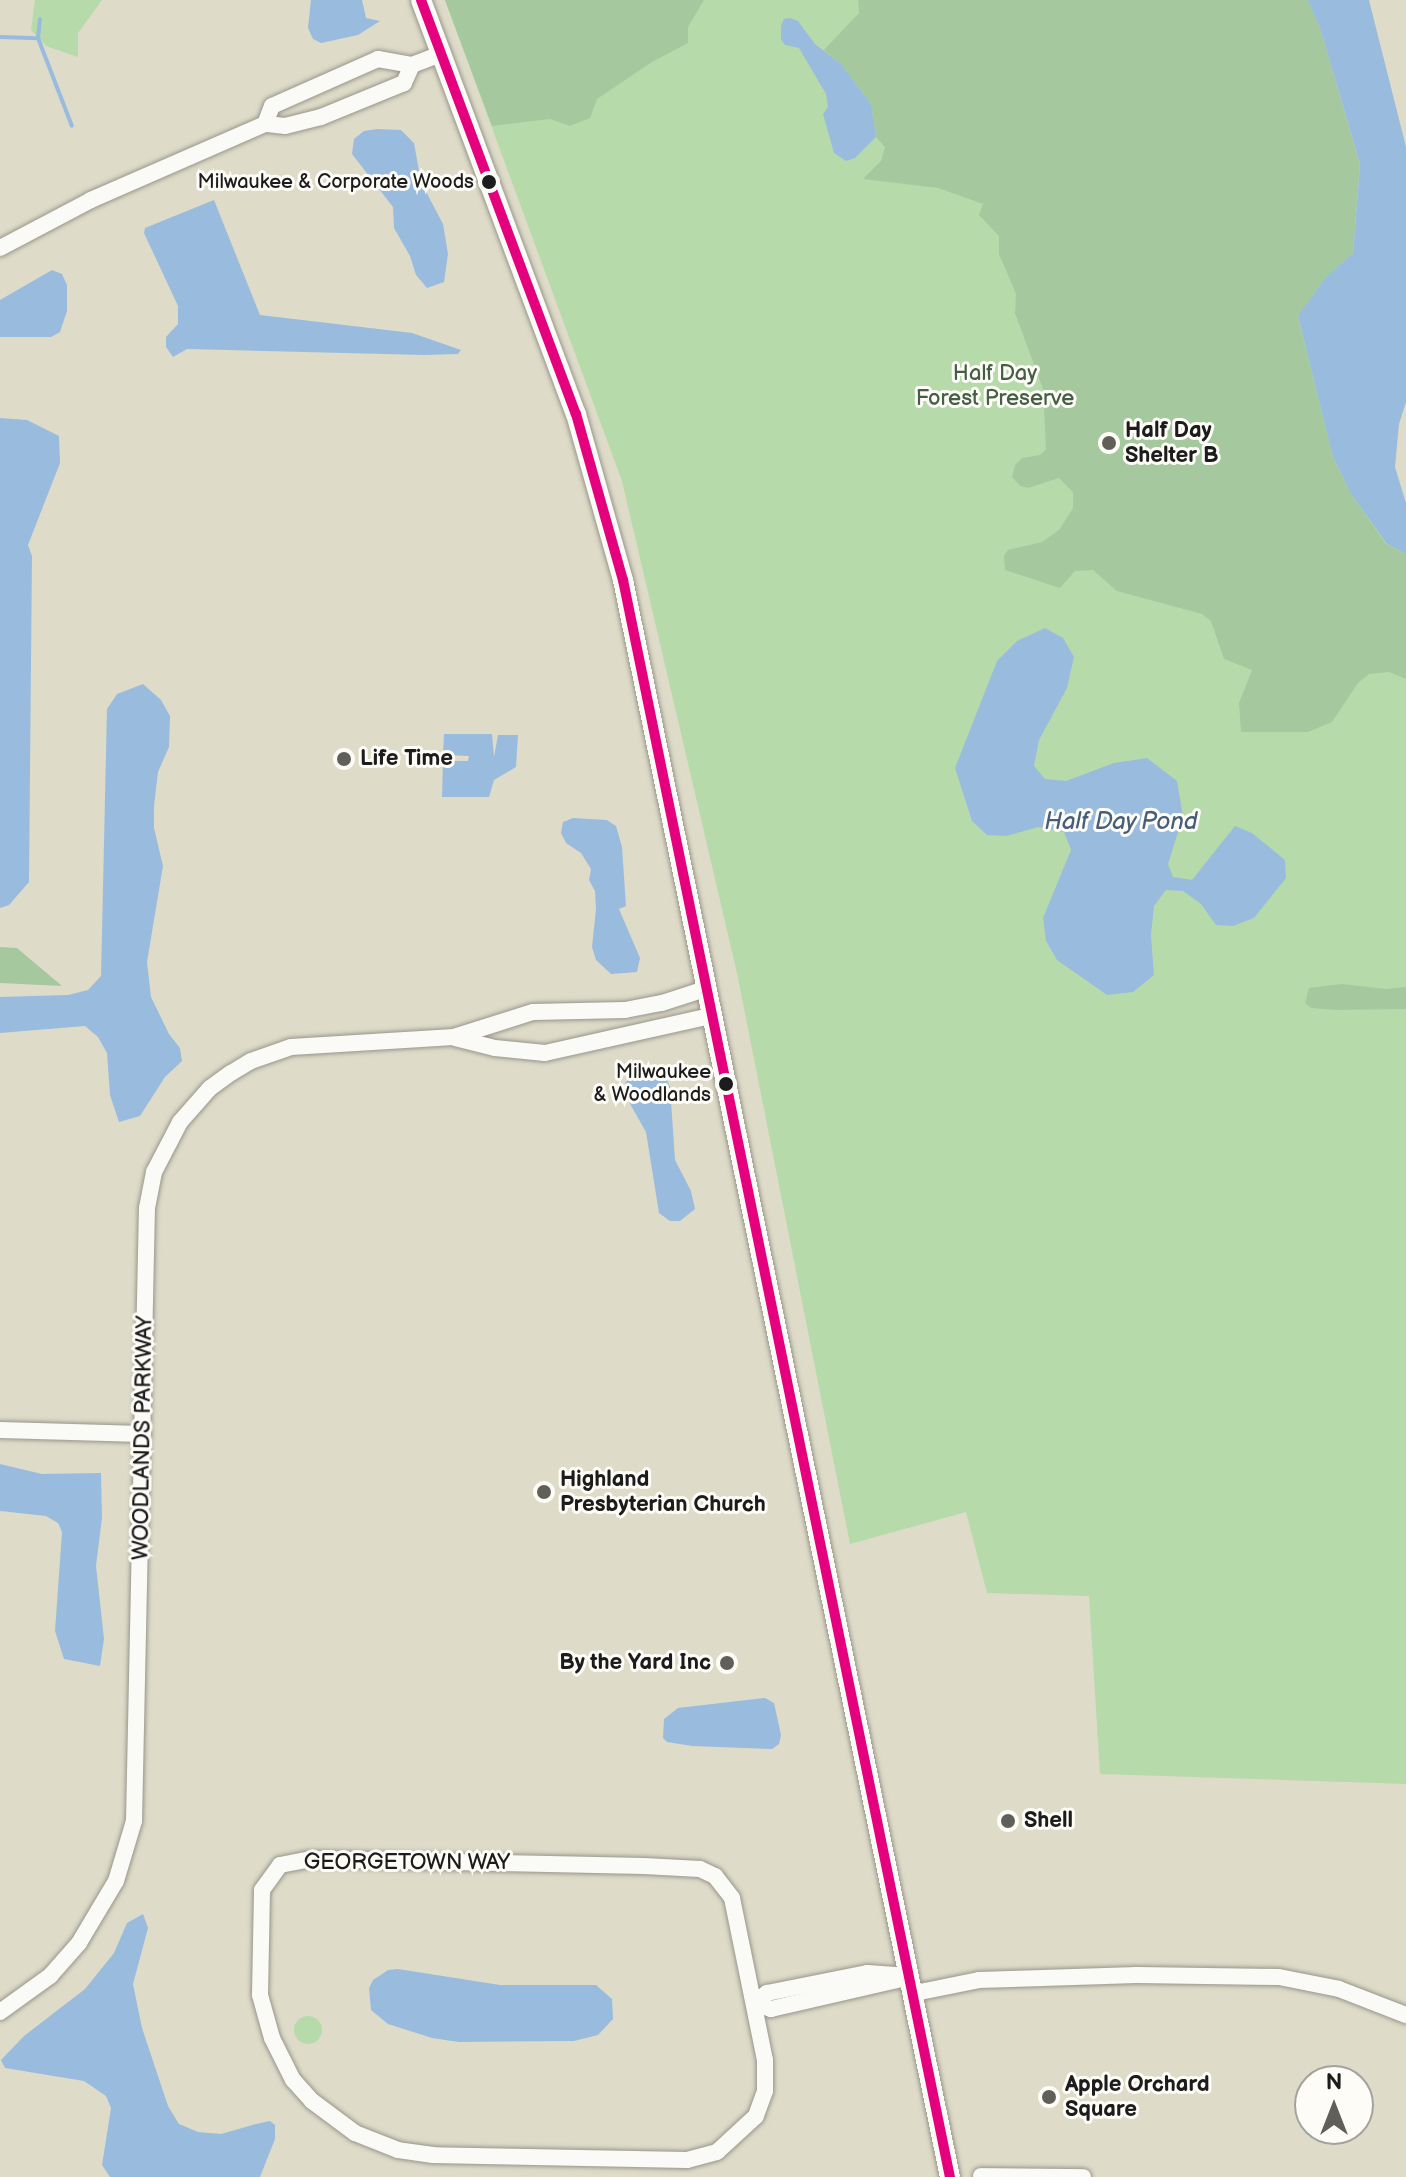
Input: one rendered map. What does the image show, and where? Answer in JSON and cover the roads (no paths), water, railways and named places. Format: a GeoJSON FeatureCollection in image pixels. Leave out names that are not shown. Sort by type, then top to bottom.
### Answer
{"type":"FeatureCollection","features":[{"type":"Feature","properties":{"kind":"main road"},"geometry":{"type":"LineString","coordinates":[[421,0],[528,282],[599,492],[641,660],[705,989],[778,1325],[950,2177]]}},
{"type":"Feature","properties":{"kind":"street"},"geometry":{"type":"LineString","coordinates":[[265,124],[272,106],[378,59],[412,65],[440,54]]}},
{"type":"Feature","properties":{"kind":"street"},"geometry":{"type":"LineString","coordinates":[[0,248],[91,200],[265,124],[285,126],[321,117],[404,83],[412,65]]}},
{"type":"Feature","properties":{"kind":"street","name":"WOODLANDS PARKWAY"},"geometry":{"type":"LineString","coordinates":[[0,2012],[50,1976],[79,1943],[99,1915],[126,1854],[137,1797],[147,1208],[154,1172],[180,1122],[210,1088],[251,1061],[274,1052],[318,1043],[454,1037],[533,1012],[564,1008],[625,1010],[662,1003],[705,989]]}},
{"type":"Feature","properties":{"kind":"street","name":"WOODLANDS PARKWAY"},"geometry":{"type":"LineString","coordinates":[[454,1037],[495,1048],[545,1053],[711,1016]]}},
{"type":"Feature","properties":{"kind":"street"},"geometry":{"type":"LineString","coordinates":[[0,1430],[143,1434]]}},
{"type":"Feature","properties":{"kind":"street","name":"GEORGETOWN WAY"},"geometry":{"type":"LineString","coordinates":[[310,1859],[700,1869],[722,1882],[732,1898],[755,2003],[766,2073],[763,2101],[741,2133],[717,2152],[685,2160],[433,2155],[398,2150],[340,2123],[312,2101],[283,2063],[263,2014],[260,1995],[262,1890],[280,1865],[310,1859]]}},
{"type":"Feature","properties":{"kind":"street"},"geometry":{"type":"LineString","coordinates":[[755,2003],[767,1993],[867,1973],[912,1985],[1137,1975],[1266,1977],[1339,1989],[1406,2015]]}},
{"type":"Feature","properties":{"kind":"street"},"geometry":{"type":"LineString","coordinates":[[981,2176],[1083,2177]]}},
{"type":"Feature","properties":{"kind":"water"},"geometry":{"type":"Polygon","coordinates":[[[311,0],[362,0],[366,18],[380,21],[358,35],[321,43],[313,39],[308,28],[311,0]]]}},
{"type":"Feature","properties":{"kind":"water"},"geometry":{"type":"Polygon","coordinates":[[[1308,0],[1369,0],[1406,147],[1406,402],[1399,424],[1395,467],[1406,503],[1406,554],[1387,544],[1351,494],[1333,457],[1298,316],[1325,278],[1353,253],[1360,164],[1321,31],[1308,0]]]}},
{"type":"Feature","properties":{"kind":"water"},"geometry":{"type":"Polygon","coordinates":[[[784,19],[798,21],[815,44],[840,63],[871,104],[876,137],[855,158],[846,161],[834,153],[823,114],[828,107],[826,94],[799,48],[785,45],[781,39],[784,19]]]}},
{"type":"Feature","properties":{"kind":"water"},"geometry":{"type":"Polygon","coordinates":[[[401,130],[414,143],[421,182],[443,224],[448,254],[444,282],[427,288],[416,275],[410,256],[394,228],[393,207],[352,154],[354,139],[364,131],[401,130]]]}},
{"type":"Feature","properties":{"kind":"water"},"geometry":{"type":"Polygon","coordinates":[[[214,200],[260,315],[412,333],[461,350],[458,354],[424,355],[187,349],[173,357],[166,347],[166,337],[178,324],[178,306],[144,233],[145,228],[214,200]]]}},
{"type":"Feature","properties":{"kind":"water"},"geometry":{"type":"Polygon","coordinates":[[[52,270],[62,274],[67,285],[67,311],[60,332],[51,337],[0,337],[0,300],[52,270]]]}},
{"type":"Feature","properties":{"kind":"water"},"geometry":{"type":"Polygon","coordinates":[[[0,418],[27,420],[59,436],[60,463],[28,545],[32,556],[29,882],[9,905],[0,908],[0,418]]]}},
{"type":"Feature","properties":{"kind":"water","name":"Half Day Pond"},"geometry":{"type":"Polygon","coordinates":[[[1045,628],[1063,638],[1074,657],[1067,688],[1039,740],[1034,766],[1045,779],[1066,781],[1114,763],[1147,758],[1177,781],[1183,816],[1168,864],[1173,877],[1192,880],[1235,826],[1252,833],[1285,860],[1286,878],[1254,918],[1233,926],[1216,925],[1201,904],[1183,891],[1166,890],[1154,906],[1151,935],[1154,975],[1133,992],[1107,995],[1057,960],[1046,941],[1043,918],[1071,850],[1064,832],[1038,827],[1006,836],[987,835],[972,821],[955,768],[997,661],[1017,641],[1045,628]]]}},
{"type":"Feature","properties":{"kind":"water"},"geometry":{"type":"Polygon","coordinates":[[[143,684],[161,700],[170,716],[169,747],[158,772],[154,806],[154,828],[163,866],[147,962],[151,997],[169,1034],[180,1048],[182,1061],[165,1077],[140,1116],[119,1122],[110,1095],[107,1053],[98,1037],[85,1026],[0,1033],[0,997],[68,995],[88,990],[101,976],[107,709],[117,694],[143,684]]]}},
{"type":"Feature","properties":{"kind":"water"},"geometry":{"type":"Polygon","coordinates":[[[444,734],[492,734],[494,757],[498,735],[518,735],[516,767],[494,780],[489,797],[442,797],[443,761],[468,761],[469,756],[443,755],[444,734]]]}},
{"type":"Feature","properties":{"kind":"water"},"geometry":{"type":"Polygon","coordinates":[[[573,818],[607,820],[616,826],[622,847],[626,906],[619,909],[640,958],[637,972],[611,974],[596,960],[592,947],[596,909],[595,891],[589,880],[591,869],[581,853],[566,843],[561,833],[563,822],[573,818]]]}},
{"type":"Feature","properties":{"kind":"water"},"geometry":{"type":"Polygon","coordinates":[[[651,1068],[663,1074],[670,1086],[675,1160],[691,1191],[695,1209],[680,1221],[670,1221],[659,1213],[646,1132],[629,1102],[625,1083],[639,1069],[651,1068]]]}},
{"type":"Feature","properties":{"kind":"water"},"geometry":{"type":"Polygon","coordinates":[[[0,1464],[42,1474],[101,1473],[102,1518],[96,1566],[104,1639],[100,1666],[64,1659],[55,1631],[62,1532],[58,1523],[46,1516],[0,1511],[0,1464]]]}},
{"type":"Feature","properties":{"kind":"water"},"geometry":{"type":"Polygon","coordinates":[[[765,1698],[774,1703],[781,1735],[779,1744],[772,1749],[692,1746],[667,1742],[663,1738],[664,1719],[678,1708],[765,1698]]]}},
{"type":"Feature","properties":{"kind":"water"},"geometry":{"type":"Polygon","coordinates":[[[143,1914],[148,1928],[133,1984],[142,2028],[168,2106],[179,2124],[198,2132],[221,2134],[270,2121],[275,2125],[275,2139],[260,2177],[110,2177],[102,2165],[111,2108],[106,2096],[84,2081],[5,2068],[1,2060],[24,2036],[85,1989],[114,1953],[127,1923],[143,1914]]]}},
{"type":"Feature","properties":{"kind":"water"},"geometry":{"type":"Polygon","coordinates":[[[388,1970],[500,1985],[596,1985],[612,1999],[613,2019],[598,2035],[574,2041],[459,2042],[432,2038],[388,2024],[371,2010],[369,1988],[373,1980],[388,1970]]]}},
{"type":"Feature","properties":{"kind":"waterway"},"geometry":{"type":"LineString","coordinates":[[40,19],[38,38],[72,126]]}},
{"type":"Feature","properties":{"kind":"waterway"},"geometry":{"type":"LineString","coordinates":[[0,37],[38,38]]}},
{"type":"Feature","properties":{"kind":"place","name":"Milwaukee & Corporate Woods"},"geometry":{"type":"Point","coordinates":[489,182]}},
{"type":"Feature","properties":{"kind":"place","name":"Half Day Shelter B"},"geometry":{"type":"Point","coordinates":[1109,443]}},
{"type":"Feature","properties":{"kind":"place","name":"Life Time"},"geometry":{"type":"Point","coordinates":[344,759]}},
{"type":"Feature","properties":{"kind":"place","name":"Milwaukee & Woodlands"},"geometry":{"type":"Point","coordinates":[726,1084]}},
{"type":"Feature","properties":{"kind":"place","name":"Highland Presbyterian Church"},"geometry":{"type":"Point","coordinates":[544,1492]}},
{"type":"Feature","properties":{"kind":"place","name":"By the Yard Inc"},"geometry":{"type":"Point","coordinates":[727,1663]}},
{"type":"Feature","properties":{"kind":"place","name":"Shell"},"geometry":{"type":"Point","coordinates":[1008,1821]}},
{"type":"Feature","properties":{"kind":"place","name":"Apple Orchard Square"},"geometry":{"type":"Point","coordinates":[1049,2097]}},
{"type":"Feature","properties":{"kind":"park label","name":"Half Day Forest Preserve"},"geometry":{"type":"Point","coordinates":[995,386]}}]}
